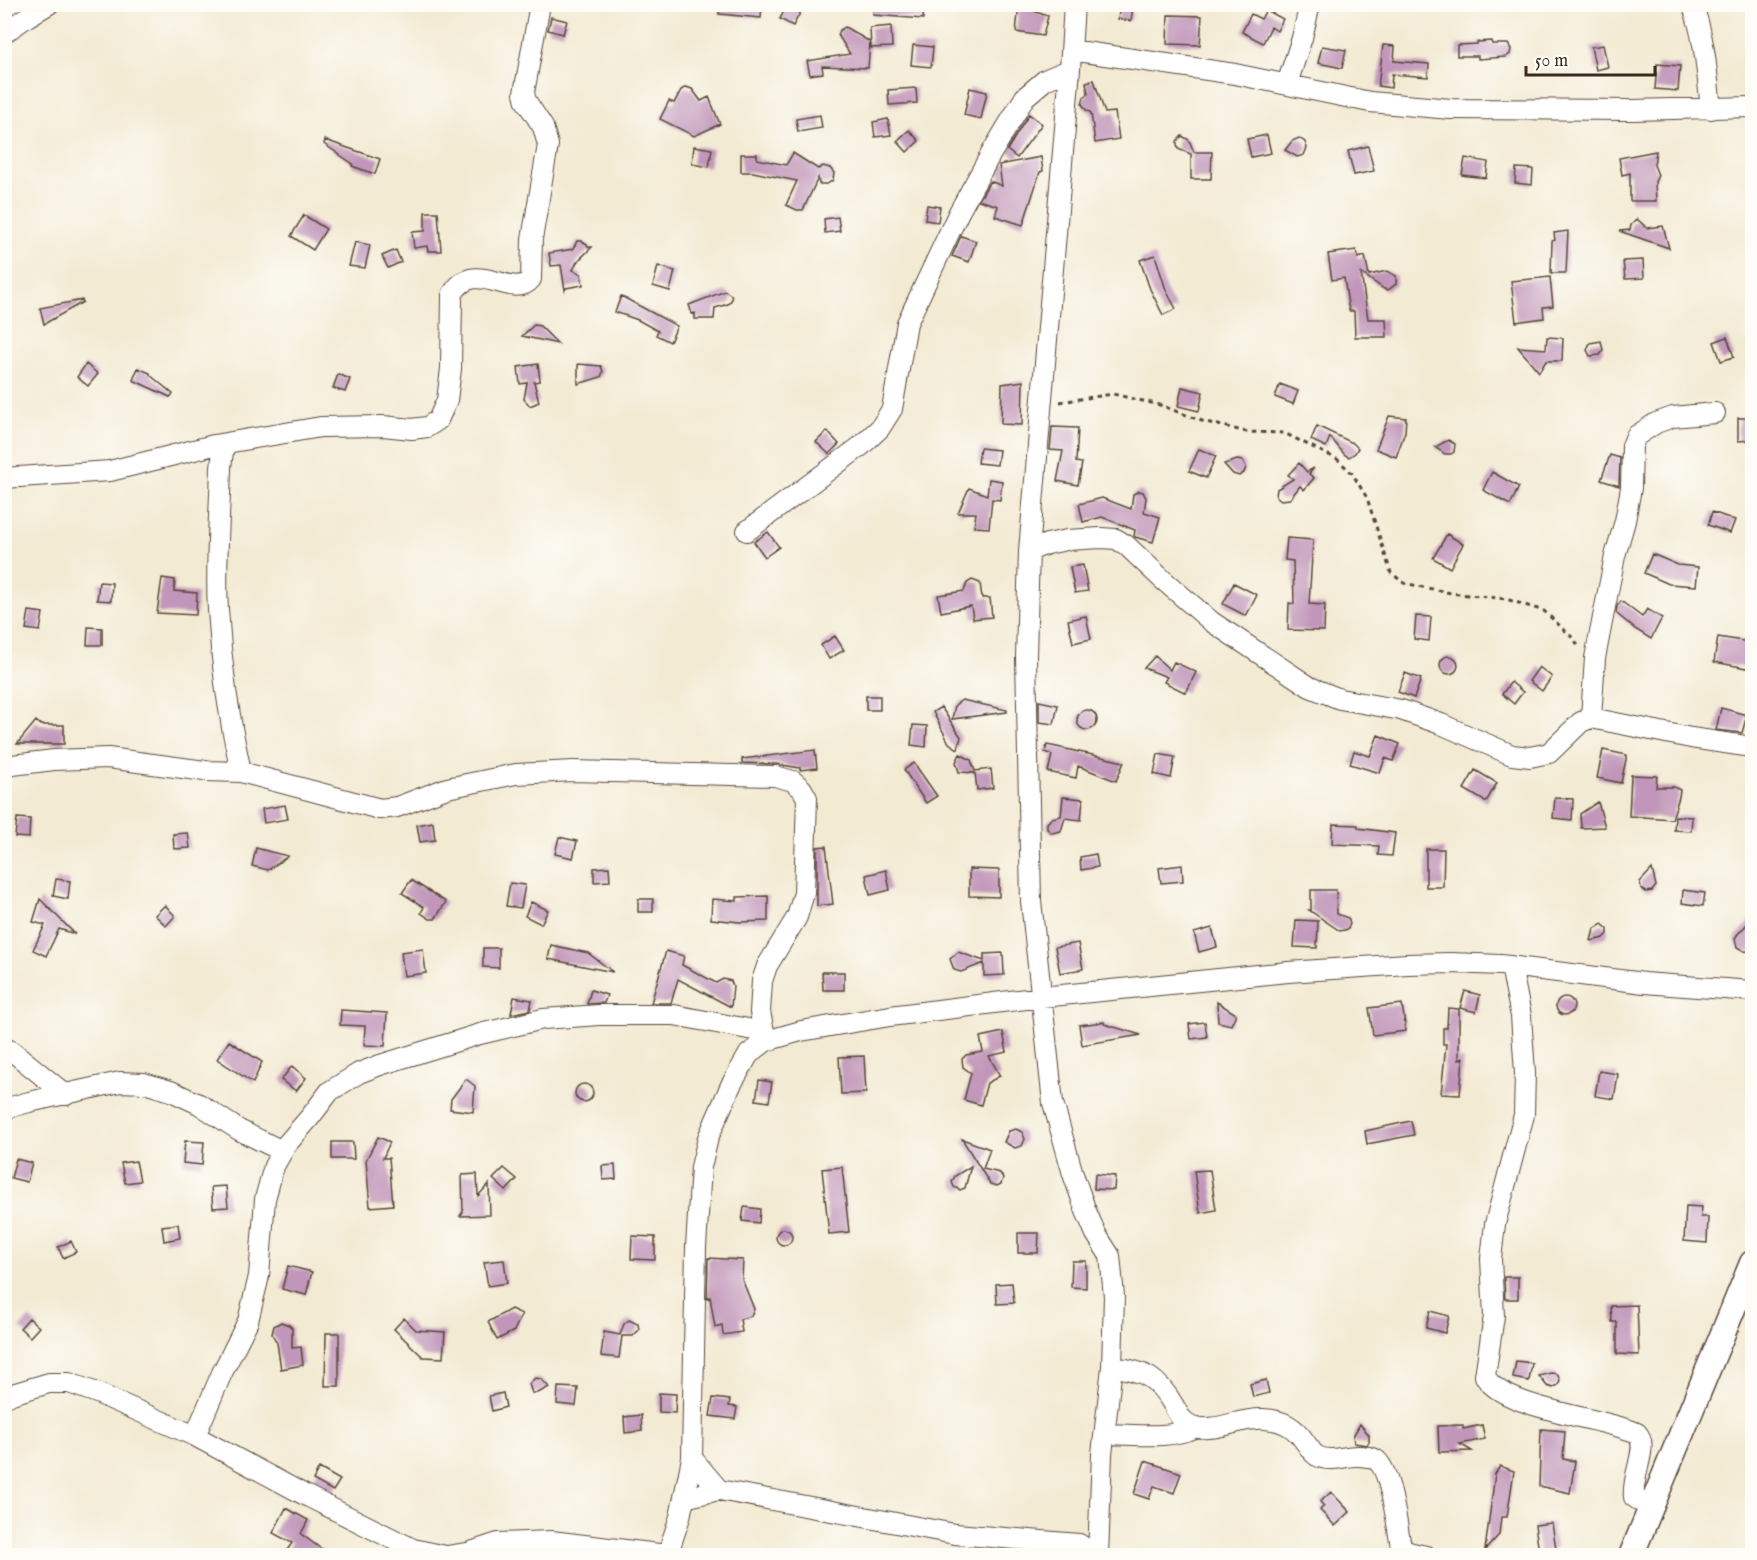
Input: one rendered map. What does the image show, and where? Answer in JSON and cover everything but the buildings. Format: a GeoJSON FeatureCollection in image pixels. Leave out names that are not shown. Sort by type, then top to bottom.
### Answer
{"type":"FeatureCollection","features":[{"type":"Feature","properties":{"kind":"street"},"geometry":{"type":"LineString","coordinates":[[4,33],[49,4]]}},
{"type":"Feature","properties":{"kind":"street"},"geometry":{"type":"LineString","coordinates":[[4,478],[110,471],[224,444],[321,427],[383,426],[412,429],[427,427],[438,420],[447,400],[451,369],[452,295],[457,286],[463,281],[476,278],[516,286],[527,284],[531,279],[532,239],[548,145],[543,127],[526,101],[524,93],[540,4]]}},
{"type":"Feature","properties":{"kind":"street"},"geometry":{"type":"LineString","coordinates":[[1074,4],[1029,551],[1026,656],[1031,901],[1053,1103],[1086,1211],[1096,1234],[1110,1256],[1114,1296],[1112,1367],[1097,1556]]}},
{"type":"Feature","properties":{"kind":"street"},"geometry":{"type":"LineString","coordinates":[[1287,84],[1310,4]]}},
{"type":"Feature","properties":{"kind":"street"},"geometry":{"type":"LineString","coordinates":[[1692,4],[1704,51],[1711,109]]}},
{"type":"Feature","properties":{"kind":"street"},"geometry":{"type":"LineString","coordinates":[[747,531],[861,446],[880,428],[892,410],[907,323],[959,212],[1025,97],[1071,60],[1287,84],[1370,102],[1451,109],[1752,107]]}},
{"type":"Feature","properties":{"kind":"street"},"geometry":{"type":"LineString","coordinates":[[1591,718],[1595,658],[1615,556],[1625,522],[1631,488],[1632,446],[1636,436],[1656,423],[1673,417],[1715,412]]}},
{"type":"Feature","properties":{"kind":"street"},"geometry":{"type":"LineString","coordinates":[[224,444],[218,606],[222,665],[232,735],[241,772]]}},
{"type":"Feature","properties":{"kind":"street"},"geometry":{"type":"LineString","coordinates":[[1029,551],[1067,540],[1116,539],[1126,545],[1212,622],[1310,687],[1340,699],[1401,710],[1441,724],[1512,755],[1530,757],[1549,753],[1581,722],[1591,718],[1691,738],[1752,747]]}},
{"type":"Feature","properties":{"kind":"street"},"geometry":{"type":"LineString","coordinates":[[4,766],[98,758],[132,760],[205,771],[241,772],[380,808],[397,807],[447,788],[516,774],[573,771],[755,774],[793,781],[802,789],[807,798],[804,893],[797,917],[767,966],[762,981],[760,1012],[765,1036]]}},
{"type":"Feature","properties":{"kind":"street"},"geometry":{"type":"LineString","coordinates":[[195,1436],[248,1321],[260,1276],[265,1199],[274,1166],[282,1150],[330,1091],[359,1073],[480,1035],[543,1019],[646,1014],[674,1016],[765,1036],[890,1016],[1042,997],[1288,972],[1450,963],[1510,966],[1644,983],[1752,991]]}},
{"type":"Feature","properties":{"kind":"street"},"geometry":{"type":"LineString","coordinates":[[1510,966],[1521,1016],[1525,1073],[1524,1115],[1495,1224],[1491,1259],[1494,1316],[1485,1376],[1488,1383],[1520,1400],[1637,1433],[1641,1438],[1642,1450],[1633,1479],[1634,1497],[1650,1508]]}},
{"type":"Feature","properties":{"kind":"street"},"geometry":{"type":"LineString","coordinates":[[4,1398],[42,1384],[69,1383],[165,1421],[413,1549],[447,1556],[468,1553],[498,1543],[550,1541],[667,1555],[684,1498],[692,1458],[696,1247],[701,1167],[708,1138],[730,1084],[749,1054],[765,1036]]}},
{"type":"Feature","properties":{"kind":"street"},"geometry":{"type":"LineString","coordinates":[[4,1048],[12,1051],[66,1095]]}},
{"type":"Feature","properties":{"kind":"street"},"geometry":{"type":"LineString","coordinates":[[4,1109],[120,1082],[144,1083],[171,1091],[199,1104],[240,1130],[282,1150]]}},
{"type":"Feature","properties":{"kind":"street"},"geometry":{"type":"LineString","coordinates":[[1631,1556],[1752,1263]]}},
{"type":"Feature","properties":{"kind":"street"},"geometry":{"type":"LineString","coordinates":[[1112,1367],[1140,1372],[1155,1380],[1169,1398],[1180,1418],[1187,1424],[1197,1427],[1213,1427],[1250,1419],[1266,1419],[1296,1428],[1314,1454],[1323,1458],[1332,1460],[1358,1456],[1375,1459],[1383,1467],[1387,1479],[1401,1546],[1408,1552],[1426,1556]]}},
{"type":"Feature","properties":{"kind":"street"},"geometry":{"type":"LineString","coordinates":[[1105,1434],[1162,1436],[1181,1434],[1197,1427]]}},
{"type":"Feature","properties":{"kind":"street"},"geometry":{"type":"LineString","coordinates":[[692,1458],[719,1490]]}},
{"type":"Feature","properties":{"kind":"street"},"geometry":{"type":"LineString","coordinates":[[684,1498],[719,1490],[955,1534],[1079,1544],[1097,1556]]}},
{"type":"Feature","properties":{"kind":"street"},"geometry":{"type":"LineString","coordinates":[[1079,1544],[1099,1524]]}},
{"type":"Feature","properties":{"kind":"path"},"geometry":{"type":"LineString","coordinates":[[1041,409],[1064,401],[1113,394],[1160,405],[1202,421],[1247,432],[1284,433],[1337,459],[1352,473],[1367,498],[1390,573],[1404,583],[1451,593],[1506,599],[1544,611],[1575,640],[1580,650]]}}]}
